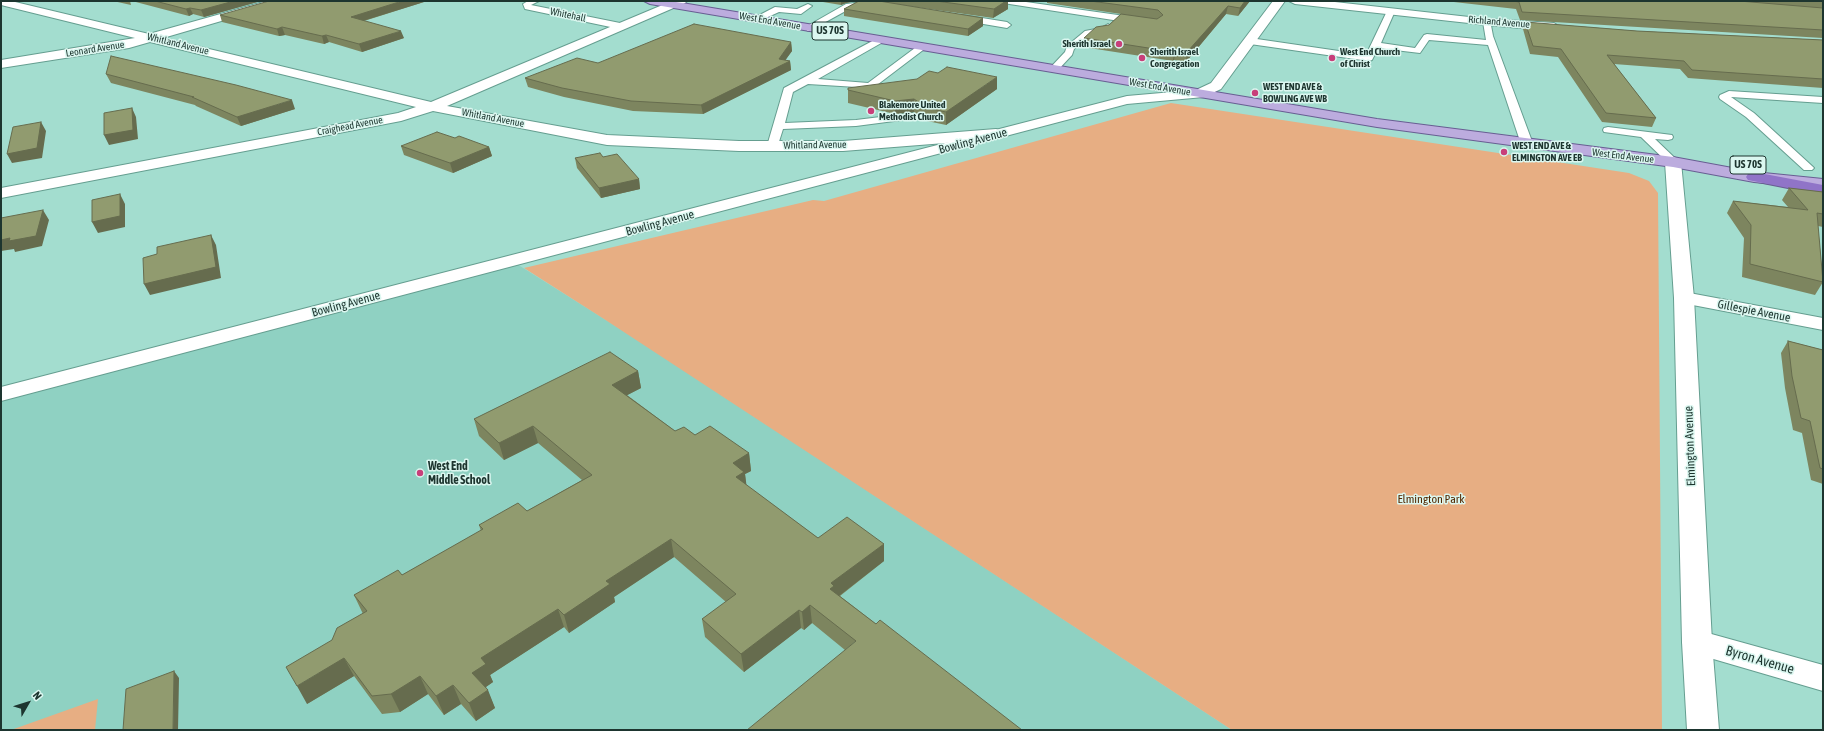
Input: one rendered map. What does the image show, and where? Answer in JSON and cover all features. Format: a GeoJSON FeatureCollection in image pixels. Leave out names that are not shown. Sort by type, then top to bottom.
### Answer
{"type":"FeatureCollection","features":[{"type":"Feature","properties":{"kind":"highway"},"geometry":{"type":"LineString","coordinates":[[1754,177],[1823,190]]}},
{"type":"Feature","properties":{"kind":"main road","name":"West End Avenue"},"geometry":{"type":"LineString","coordinates":[[650,1],[676,3],[808,28],[1377,123],[1527,144],[1673,162],[1754,177],[1823,184]]}},
{"type":"Feature","properties":{"kind":"main road","name":"West End Avenue"},"geometry":{"type":"LineString","coordinates":[[1673,162],[1815,168]]}},
{"type":"Feature","properties":{"kind":"street","name":"Leonard Avenue"},"geometry":{"type":"LineString","coordinates":[[1,64],[114,47],[151,38],[279,1]]}},
{"type":"Feature","properties":{"kind":"street","name":"Bowling Avenue"},"geometry":{"type":"LineString","coordinates":[[1,394],[1127,100],[1199,94],[1216,86],[1279,1]]}},
{"type":"Feature","properties":{"kind":"street","name":"Richland Avenue"},"geometry":{"type":"LineString","coordinates":[[1295,1],[1487,22],[1564,28]]}},
{"type":"Feature","properties":{"kind":"street","name":"Whitland Avenue"},"geometry":{"type":"LineString","coordinates":[[1,2],[432,107],[607,140],[739,146],[853,145],[996,134]]}},
{"type":"Feature","properties":{"kind":"street","name":"Craighead Avenue"},"geometry":{"type":"LineString","coordinates":[[1,194],[401,116],[432,107],[676,3]]}},
{"type":"Feature","properties":{"kind":"street"},"geometry":{"type":"LineString","coordinates":[[853,145],[874,148],[896,161]]}},
{"type":"Feature","properties":{"kind":"street","name":"Elmington Avenue"},"geometry":{"type":"LineString","coordinates":[[1673,162],[1684,298],[1697,642],[1703,730]]}},
{"type":"Feature","properties":{"kind":"street","name":"Gillespie Avenue"},"geometry":{"type":"LineString","coordinates":[[1684,298],[1823,324]]}},
{"type":"Feature","properties":{"kind":"street","name":"Byron Avenue"},"geometry":{"type":"LineString","coordinates":[[1697,642],[1823,678]]}},
{"type":"Feature","properties":{"kind":"lane","name":"Whitehall"},"geometry":{"type":"LineString","coordinates":[[535,1],[527,4],[528,7],[620,26]]}},
{"type":"Feature","properties":{"kind":"lane"},"geometry":{"type":"LineString","coordinates":[[1003,1],[1148,22]]}},
{"type":"Feature","properties":{"kind":"lane"},"geometry":{"type":"LineString","coordinates":[[808,28],[849,6],[874,4]]}},
{"type":"Feature","properties":{"kind":"lane"},"geometry":{"type":"LineString","coordinates":[[756,19],[778,9],[798,12],[808,6]]}},
{"type":"Feature","properties":{"kind":"lane"},"geometry":{"type":"LineString","coordinates":[[1250,41],[1369,58],[1391,11]]}},
{"type":"Feature","properties":{"kind":"lane"},"geometry":{"type":"LineString","coordinates":[[952,16],[1007,25]]}},
{"type":"Feature","properties":{"kind":"lane"},"geometry":{"type":"LineString","coordinates":[[1054,69],[1069,53],[1070,48],[1088,33],[1104,30],[1115,22]]}},
{"type":"Feature","properties":{"kind":"lane"},"geometry":{"type":"LineString","coordinates":[[1487,22],[1490,40],[1527,144]]}},
{"type":"Feature","properties":{"kind":"lane"},"geometry":{"type":"LineString","coordinates":[[1376,45],[1417,51],[1427,37],[1490,40]]}},
{"type":"Feature","properties":{"kind":"lane"},"geometry":{"type":"LineString","coordinates":[[773,146],[788,90],[880,40]]}},
{"type":"Feature","properties":{"kind":"lane"},"geometry":{"type":"LineString","coordinates":[[807,81],[870,86],[922,47]]}},
{"type":"Feature","properties":{"kind":"lane"},"geometry":{"type":"LineString","coordinates":[[1815,168],[1750,115],[1724,97],[1728,94],[1823,100]]}},
{"type":"Feature","properties":{"kind":"lane"},"geometry":{"type":"LineString","coordinates":[[779,126],[856,122],[913,116]]}},
{"type":"Feature","properties":{"kind":"lane"},"geometry":{"type":"LineString","coordinates":[[1608,130],[1668,137]]}},
{"type":"Feature","properties":{"kind":"lane"},"geometry":{"type":"LineString","coordinates":[[1644,134],[1673,162]]}},
{"type":"Feature","properties":{"kind":"shaded area","name":"West End Middle School"},"geometry":{"type":"Polygon","coordinates":[[[512,261],[633,337],[1232,730],[1,730],[1,394],[512,261]]]}},
{"type":"Feature","properties":{"kind":"green space","name":"Elmington Park"},"geometry":{"type":"Polygon","coordinates":[[[1171,103],[1629,173],[1649,181],[1658,193],[1662,730],[1232,730],[524,268],[813,200],[824,201],[1171,103]]]}},
{"type":"Feature","properties":{"kind":"green space"},"geometry":{"type":"Polygon","coordinates":[[[98,699],[95,730],[11,730],[98,699]]]}},
{"type":"Feature","properties":{"kind":"building"},"geometry":{"type":"Polygon","coordinates":[[[155,1],[234,1],[201,10],[190,8],[186,9],[155,1]]]}},
{"type":"Feature","properties":{"kind":"building"},"geometry":{"type":"Polygon","coordinates":[[[269,1],[402,1],[351,17],[401,31],[359,44],[326,35],[322,36],[282,27],[277,29],[220,15],[269,1]]]}},
{"type":"Feature","properties":{"kind":"building"},"geometry":{"type":"Polygon","coordinates":[[[859,1],[879,1],[983,18],[968,29],[844,9],[859,1]]]}},
{"type":"Feature","properties":{"kind":"building"},"geometry":{"type":"Polygon","coordinates":[[[936,1],[1006,1],[994,9],[936,1]]]}},
{"type":"Feature","properties":{"kind":"building"},"geometry":{"type":"Polygon","coordinates":[[[1090,1],[1245,1],[1240,8],[1228,6],[1187,52],[1174,52],[1084,38],[1096,27],[1109,25],[1121,14],[1157,19],[1163,15],[1158,10],[1090,1]]]}},
{"type":"Feature","properties":{"kind":"building"},"geometry":{"type":"Polygon","coordinates":[[[1513,1],[1739,1],[1823,8],[1823,30],[1522,12],[1519,2],[1513,1]]]}},
{"type":"Feature","properties":{"kind":"building"},"geometry":{"type":"Polygon","coordinates":[[[1525,22],[1637,31],[1823,40],[1823,79],[1692,70],[1684,61],[1607,55],[1656,118],[1606,113],[1561,49],[1533,46],[1525,22]]]}},
{"type":"Feature","properties":{"kind":"building"},"geometry":{"type":"Polygon","coordinates":[[[694,24],[791,42],[779,59],[790,61],[701,105],[631,101],[562,88],[525,78],[577,58],[598,63],[694,24]]]}},
{"type":"Feature","properties":{"kind":"building"},"geometry":{"type":"Polygon","coordinates":[[[111,56],[236,85],[292,100],[237,117],[192,97],[194,97],[106,74],[111,56]]]}},
{"type":"Feature","properties":{"kind":"building"},"geometry":{"type":"Polygon","coordinates":[[[947,67],[997,77],[946,112],[918,106],[920,103],[914,99],[895,101],[848,90],[848,88],[917,79],[929,71],[938,73],[947,67]]]}},
{"type":"Feature","properties":{"kind":"building"},"geometry":{"type":"Polygon","coordinates":[[[132,108],[133,130],[104,135],[104,113],[132,108]]]}},
{"type":"Feature","properties":{"kind":"building"},"geometry":{"type":"Polygon","coordinates":[[[41,122],[37,148],[7,154],[13,127],[41,122]]]}},
{"type":"Feature","properties":{"kind":"building"},"geometry":{"type":"Polygon","coordinates":[[[437,132],[455,138],[459,136],[489,147],[450,163],[401,146],[437,132]]]}},
{"type":"Feature","properties":{"kind":"building"},"geometry":{"type":"Polygon","coordinates":[[[600,153],[603,157],[617,154],[639,179],[599,188],[575,158],[600,153]]]}},
{"type":"Feature","properties":{"kind":"building"},"geometry":{"type":"Polygon","coordinates":[[[1789,188],[1823,192],[1823,214],[1817,213],[1823,282],[1750,264],[1751,225],[1733,201],[1808,210],[1789,188]]]}},
{"type":"Feature","properties":{"kind":"building"},"geometry":{"type":"Polygon","coordinates":[[[120,194],[120,216],[92,222],[92,200],[120,194]]]}},
{"type":"Feature","properties":{"kind":"building"},"geometry":{"type":"Polygon","coordinates":[[[43,210],[36,236],[9,241],[10,238],[1,240],[1,218],[43,210]]]}},
{"type":"Feature","properties":{"kind":"building"},"geometry":{"type":"Polygon","coordinates":[[[211,235],[216,267],[144,284],[143,258],[157,254],[157,247],[211,235]]]}},
{"type":"Feature","properties":{"kind":"building"},"geometry":{"type":"Polygon","coordinates":[[[1788,341],[1823,350],[1823,469],[1820,468],[1810,421],[1801,418],[1792,376],[1788,341]]]}},
{"type":"Feature","properties":{"kind":"building","name":"West End Middle School"},"geometry":{"type":"Polygon","coordinates":[[[610,352],[638,371],[612,385],[675,431],[684,427],[695,435],[710,426],[749,453],[733,463],[744,472],[736,477],[818,538],[847,517],[884,544],[831,583],[834,586],[830,589],[876,624],[880,620],[1022,730],[747,730],[856,641],[810,605],[802,612],[799,610],[741,654],[702,619],[736,594],[671,539],[606,581],[610,584],[564,615],[558,609],[481,658],[486,664],[472,673],[488,690],[469,703],[453,685],[436,696],[420,676],[391,694],[372,696],[344,658],[297,686],[286,667],[332,640],[337,628],[367,611],[354,595],[398,570],[402,575],[483,529],[479,525],[518,503],[527,511],[592,475],[533,426],[499,443],[474,419],[610,352]]]}},
{"type":"Feature","properties":{"kind":"building"},"geometry":{"type":"Polygon","coordinates":[[[174,671],[173,730],[123,730],[126,689],[174,671]]]}},
{"type":"Feature","properties":{"kind":"place","name":"Sherith Israel"},"geometry":{"type":"Point","coordinates":[1119,44]}},
{"type":"Feature","properties":{"kind":"place","name":"Sherith Israel Congregation"},"geometry":{"type":"Point","coordinates":[1142,58]}},
{"type":"Feature","properties":{"kind":"place","name":"West End Church of Christ"},"geometry":{"type":"Point","coordinates":[1332,58]}},
{"type":"Feature","properties":{"kind":"place","name":"WEST END AVE & BOWLING AVE WB"},"geometry":{"type":"Point","coordinates":[1255,93]}},
{"type":"Feature","properties":{"kind":"place","name":"Blakemore United Methodist Church"},"geometry":{"type":"Point","coordinates":[871,111]}},
{"type":"Feature","properties":{"kind":"place","name":"WEST END AVE & ELMINGTON AVE EB"},"geometry":{"type":"Point","coordinates":[1504,152]}},
{"type":"Feature","properties":{"kind":"place","name":"West End Middle School"},"geometry":{"type":"Point","coordinates":[420,473]}}]}
